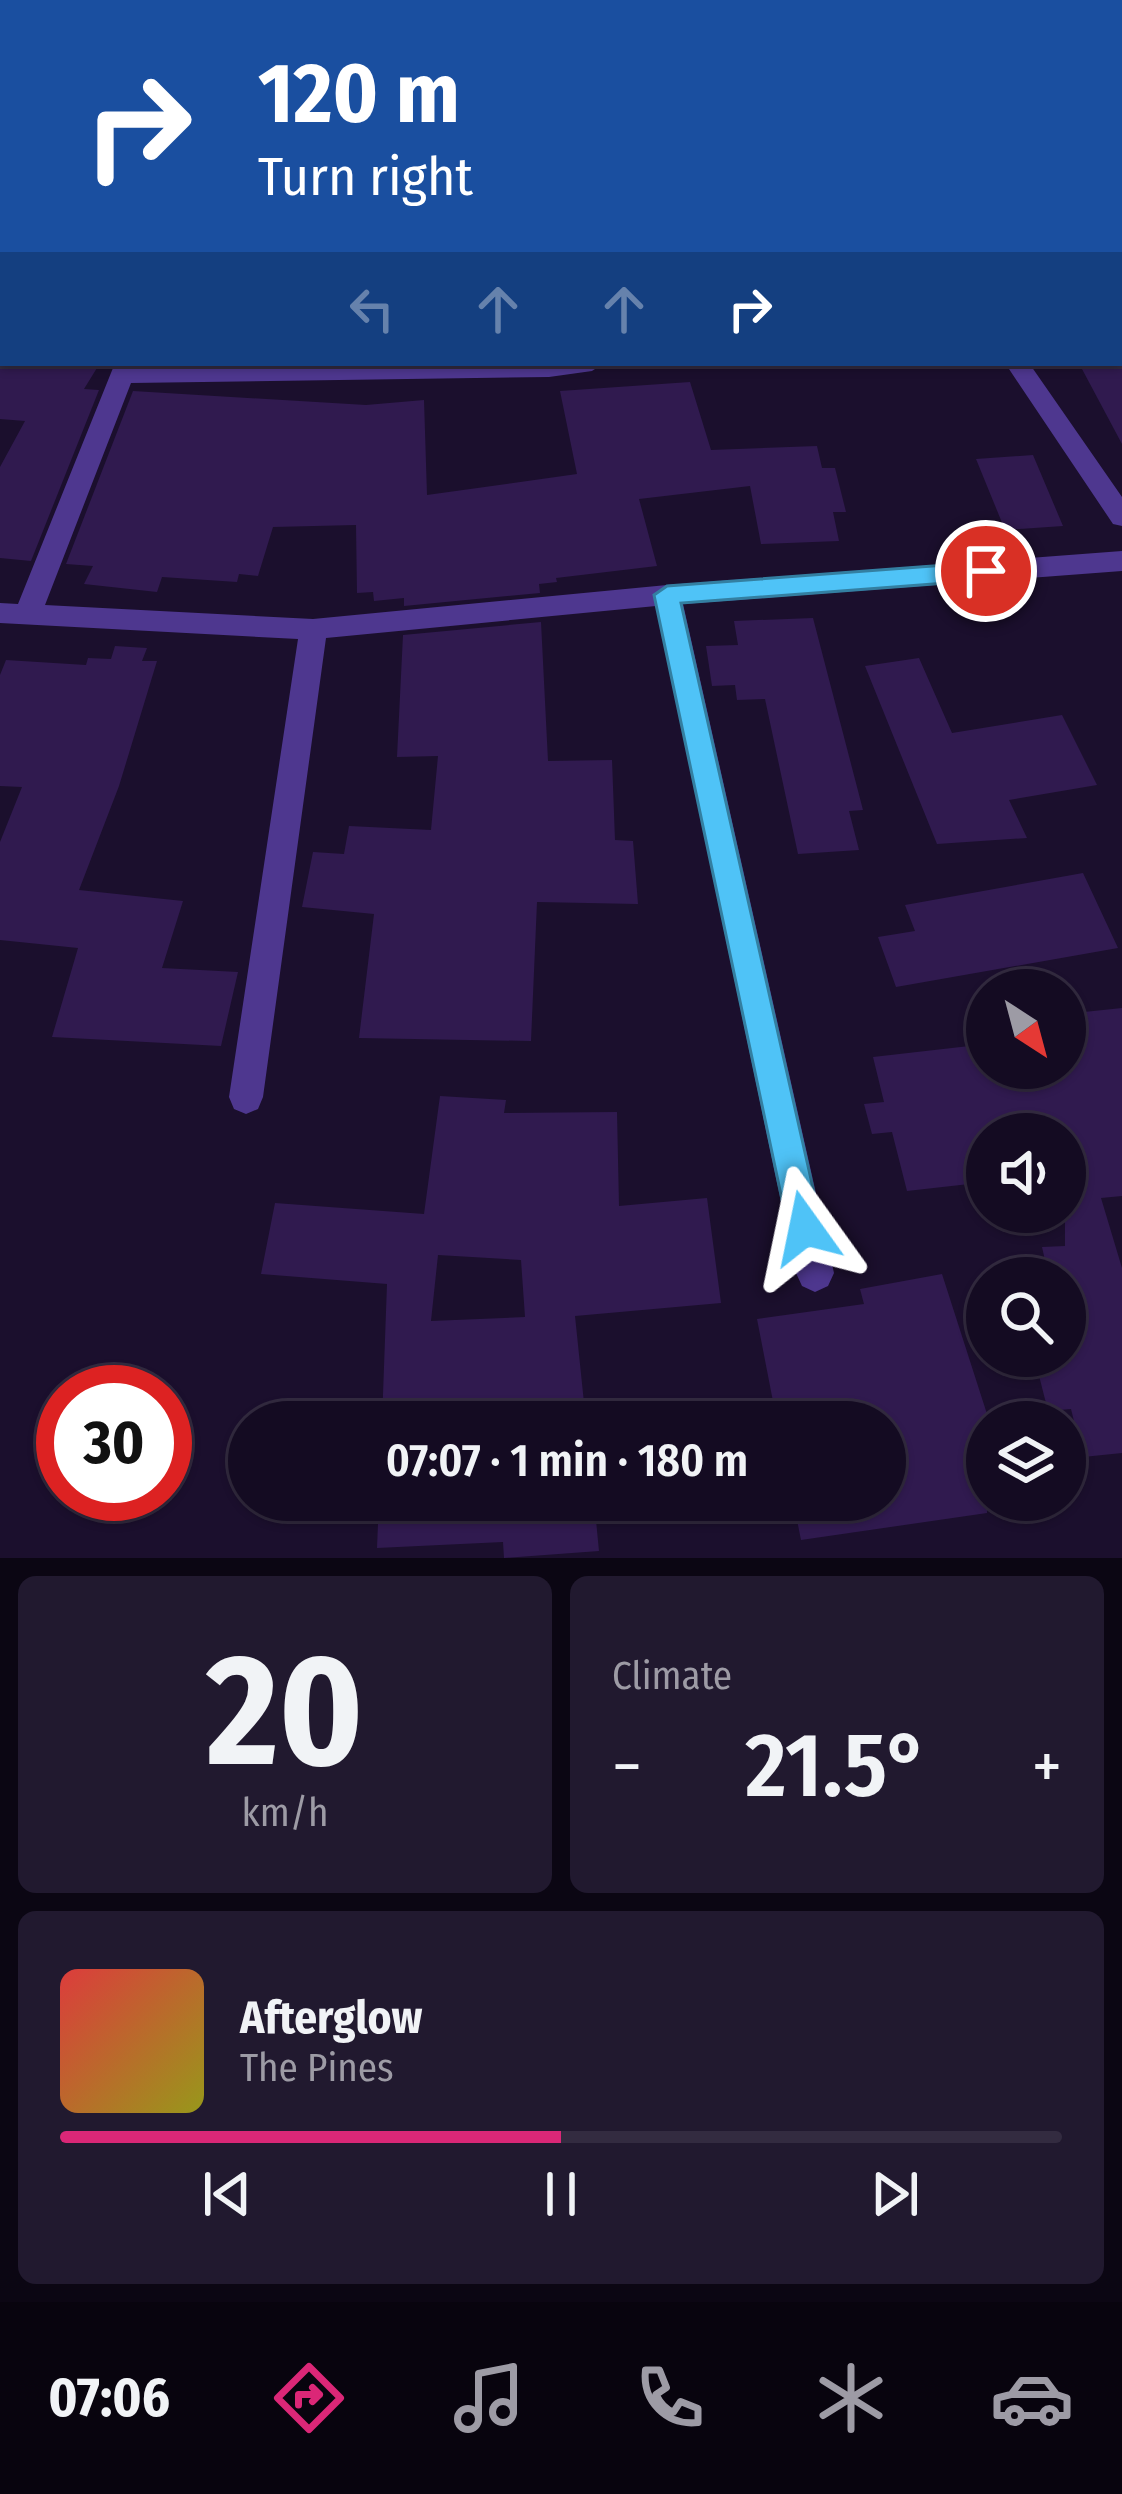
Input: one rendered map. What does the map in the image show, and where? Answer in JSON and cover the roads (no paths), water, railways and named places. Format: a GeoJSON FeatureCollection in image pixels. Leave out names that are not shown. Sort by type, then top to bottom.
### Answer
{"type":"FeatureCollection","features":[{"type":"Feature","properties":{"kind":"street"},"geometry":{"type":"LineString","coordinates":[[541,366],[456,371],[124,369],[14,614],[313,629],[667,595],[1122,561]]}},
{"type":"Feature","properties":{"kind":"street"},"geometry":{"type":"LineString","coordinates":[[1019,366],[1122,517]]}},
{"type":"Feature","properties":{"kind":"street"},"geometry":{"type":"LineString","coordinates":[[667,595],[815,1273]]}},
{"type":"Feature","properties":{"kind":"street"},"geometry":{"type":"LineString","coordinates":[[246,1096],[313,629]]}}]}
